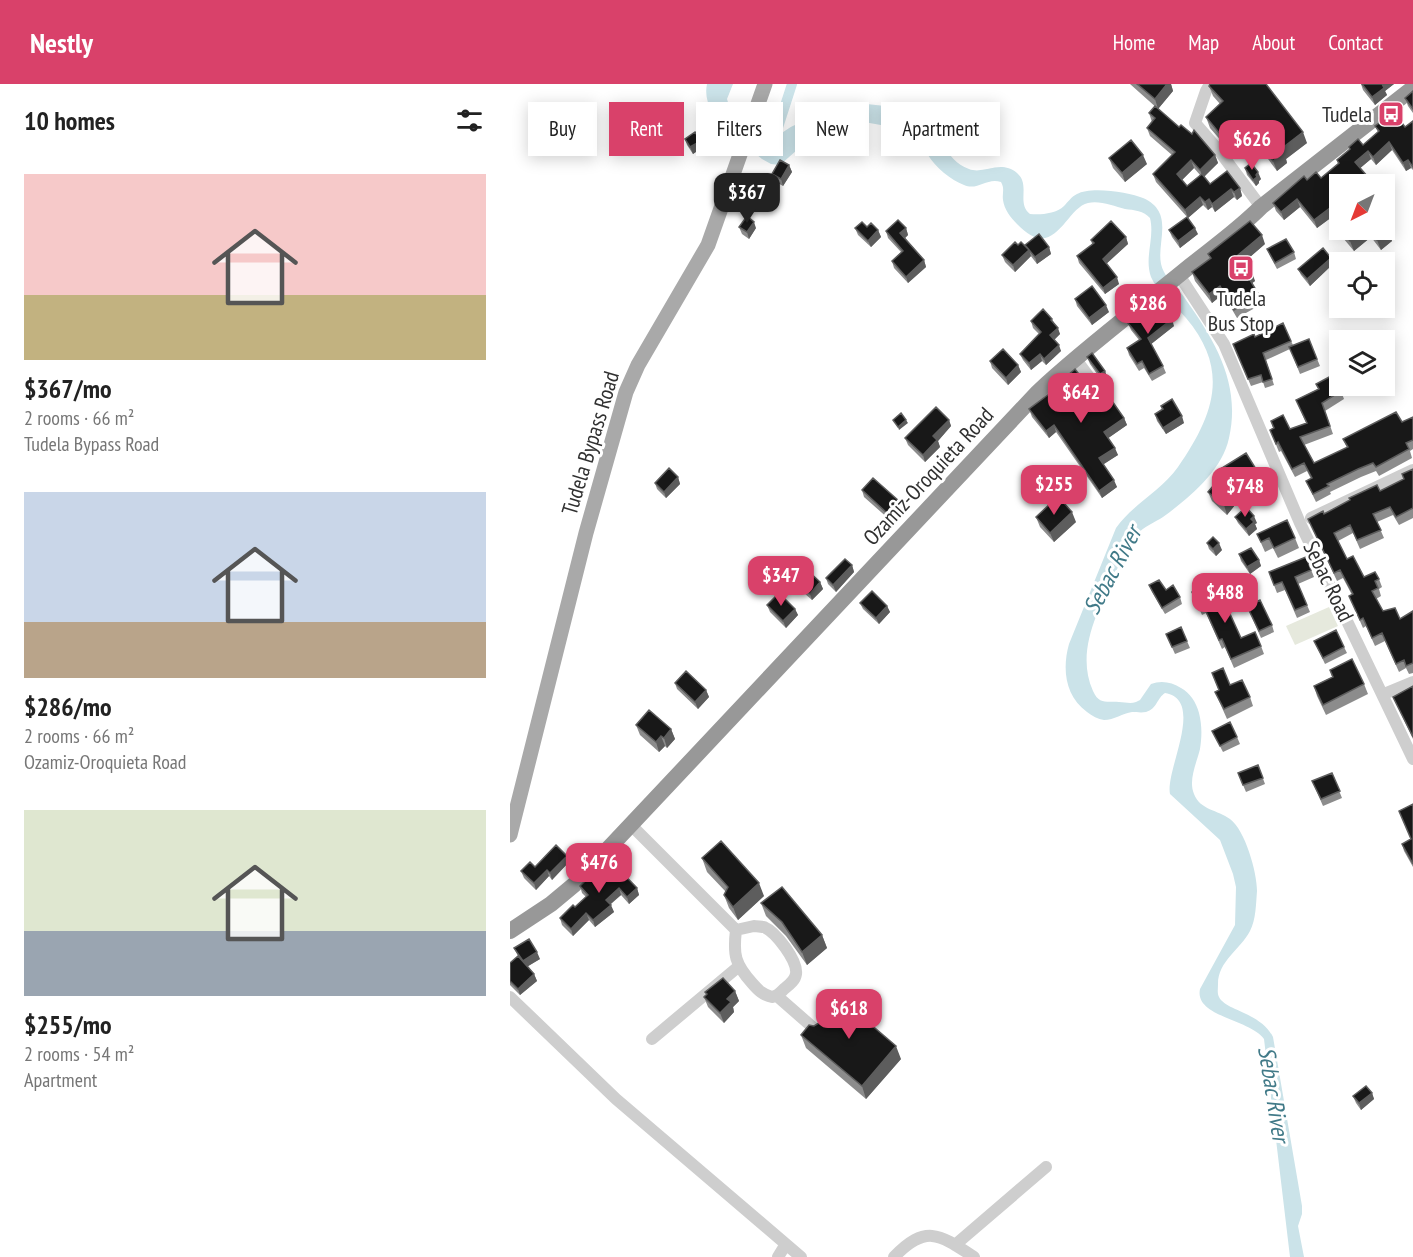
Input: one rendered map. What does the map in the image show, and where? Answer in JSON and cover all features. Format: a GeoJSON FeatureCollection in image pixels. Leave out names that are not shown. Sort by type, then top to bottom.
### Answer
{"type":"FeatureCollection","features":[{"type":"Feature","properties":{"kind":"highway","name":"Ozamiz-Oroquieta Road"},"geometry":{"type":"LineString","coordinates":[[510,931],[551,904],[575,884],[1038,392],[1075,358],[1261,207],[1413,88]]}},
{"type":"Feature","properties":{"kind":"main road","name":"Tudela Bypass Road"},"geometry":{"type":"LineString","coordinates":[[510,835],[586,533],[626,392],[638,365],[708,245],[765,84]]}},
{"type":"Feature","properties":{"kind":"street"},"geometry":{"type":"LineString","coordinates":[[1210,84],[1195,123],[1261,207]]}},
{"type":"Feature","properties":{"kind":"street","name":"Sebac Road"},"geometry":{"type":"LineString","coordinates":[[1176,277],[1224,344],[1300,523],[1384,694],[1413,759]]}},
{"type":"Feature","properties":{"kind":"street"},"geometry":{"type":"LineString","coordinates":[[1075,358],[1106,400]]}},
{"type":"Feature","properties":{"kind":"street"},"geometry":{"type":"LineString","coordinates":[[1300,523],[1413,470]]}},
{"type":"Feature","properties":{"kind":"street"},"geometry":{"type":"LineString","coordinates":[[1384,694],[1413,682]]}},
{"type":"Feature","properties":{"kind":"street"},"geometry":{"type":"LineString","coordinates":[[631,825],[736,930]]}},
{"type":"Feature","properties":{"kind":"street"},"geometry":{"type":"LineString","coordinates":[[736,930],[754,926],[765,928],[774,935],[793,959],[795,979],[777,996]]}},
{"type":"Feature","properties":{"kind":"street"},"geometry":{"type":"LineString","coordinates":[[736,930],[734,946],[738,967],[766,996],[777,996],[817,1031]]}},
{"type":"Feature","properties":{"kind":"street"},"geometry":{"type":"LineString","coordinates":[[652,1039],[738,967]]}},
{"type":"Feature","properties":{"kind":"street"},"geometry":{"type":"LineString","coordinates":[[510,997],[616,1099],[801,1257]]}},
{"type":"Feature","properties":{"kind":"street"},"geometry":{"type":"LineString","coordinates":[[955,1245],[1046,1167]]}},
{"type":"Feature","properties":{"kind":"street"},"geometry":{"type":"LineString","coordinates":[[894,1257],[914,1238],[923,1236],[939,1238],[974,1257]]}},
{"type":"Feature","properties":{"kind":"street"},"geometry":{"type":"LineString","coordinates":[[778,1257],[786,1245]]}},
{"type":"Feature","properties":{"kind":"shaded area"},"geometry":{"type":"Polygon","coordinates":[[[1329,607],[1338,626],[1295,645],[1286,626],[1329,607]]]}},
{"type":"Feature","properties":{"kind":"water"},"geometry":{"type":"Polygon","coordinates":[[[707,84],[733,84],[728,102],[708,102],[707,84]]]}},
{"type":"Feature","properties":{"kind":"water"},"geometry":{"type":"Polygon","coordinates":[[[869,104],[881,106],[881,125],[869,123],[869,104]]]}},
{"type":"Feature","properties":{"kind":"water"},"geometry":{"type":"Polygon","coordinates":[[[795,125],[795,152],[780,165],[771,164],[758,156],[783,156],[783,132],[795,125]]]}},
{"type":"Feature","properties":{"kind":"water","name":"Sebac River"},"geometry":{"type":"Polygon","coordinates":[[[929,156],[951,156],[961,165],[975,170],[998,167],[1011,169],[1021,178],[1024,205],[1030,214],[1043,214],[1061,209],[1077,194],[1091,190],[1137,196],[1154,205],[1160,213],[1162,222],[1160,253],[1164,272],[1184,296],[1207,332],[1229,382],[1232,419],[1225,450],[1203,483],[1173,510],[1133,538],[1102,601],[1091,631],[1087,661],[1088,676],[1095,695],[1104,701],[1136,702],[1151,684],[1166,682],[1184,690],[1198,709],[1201,722],[1200,749],[1192,777],[1192,789],[1200,803],[1230,819],[1241,832],[1252,863],[1257,891],[1252,927],[1246,938],[1225,962],[1219,976],[1218,994],[1229,1006],[1260,1022],[1273,1037],[1302,1206],[1298,1226],[1304,1257],[1290,1257],[1264,1039],[1257,1032],[1214,1012],[1200,998],[1200,989],[1235,925],[1236,887],[1220,840],[1170,794],[1170,783],[1181,737],[1182,708],[1177,698],[1165,693],[1150,711],[1132,712],[1102,720],[1091,715],[1074,698],[1066,672],[1069,644],[1116,528],[1130,512],[1171,476],[1200,430],[1212,393],[1209,356],[1186,318],[1158,289],[1151,277],[1149,262],[1151,225],[1150,218],[1145,214],[1092,202],[1080,207],[1050,236],[1041,238],[1030,235],[1010,216],[1003,200],[1001,182],[991,181],[974,186],[964,185],[935,164],[929,156]]]}},
{"type":"Feature","properties":{"kind":"building"},"geometry":{"type":"Polygon","coordinates":[[[1137,84],[1167,84],[1155,99],[1137,84]]]}},
{"type":"Feature","properties":{"kind":"building"},"geometry":{"type":"Polygon","coordinates":[[[1210,84],[1266,84],[1303,132],[1281,149],[1284,152],[1273,161],[1252,132],[1244,125],[1226,141],[1206,117],[1223,101],[1209,86],[1210,84]]]}},
{"type":"Feature","properties":{"kind":"building"},"geometry":{"type":"Polygon","coordinates":[[[1362,84],[1382,84],[1384,88],[1372,97],[1362,84]]]}},
{"type":"Feature","properties":{"kind":"building"},"geometry":{"type":"Polygon","coordinates":[[[1413,91],[1413,109],[1405,98],[1413,91]]]}},
{"type":"Feature","properties":{"kind":"building"},"geometry":{"type":"Polygon","coordinates":[[[1155,106],[1179,127],[1181,125],[1192,134],[1194,130],[1215,155],[1200,170],[1191,160],[1177,174],[1187,186],[1202,174],[1210,184],[1227,171],[1240,188],[1234,192],[1231,189],[1212,204],[1209,199],[1205,202],[1200,197],[1185,210],[1153,174],[1175,152],[1147,128],[1155,118],[1149,113],[1155,106]]]}},
{"type":"Feature","properties":{"kind":"building"},"geometry":{"type":"Polygon","coordinates":[[[1391,108],[1405,127],[1413,121],[1413,167],[1408,160],[1403,163],[1389,142],[1373,157],[1368,151],[1355,162],[1365,174],[1329,174],[1329,209],[1314,220],[1297,199],[1281,212],[1273,203],[1304,176],[1307,180],[1316,172],[1321,178],[1339,163],[1337,160],[1358,139],[1363,145],[1379,131],[1375,126],[1382,121],[1379,118],[1391,108]]]}},
{"type":"Feature","properties":{"kind":"building"},"geometry":{"type":"Polygon","coordinates":[[[696,134],[696,144],[690,147],[685,139],[696,134]]]}},
{"type":"Feature","properties":{"kind":"building"},"geometry":{"type":"Polygon","coordinates":[[[1131,140],[1143,155],[1122,173],[1109,158],[1131,140]]]}},
{"type":"Feature","properties":{"kind":"building"},"geometry":{"type":"Polygon","coordinates":[[[780,160],[789,165],[781,179],[772,174],[780,160]]]}},
{"type":"Feature","properties":{"kind":"building"},"geometry":{"type":"Polygon","coordinates":[[[1251,163],[1258,172],[1257,177],[1253,180],[1245,168],[1251,163]]]}},
{"type":"Feature","properties":{"kind":"building"},"geometry":{"type":"Polygon","coordinates":[[[747,216],[754,222],[747,232],[739,227],[747,216]]]}},
{"type":"Feature","properties":{"kind":"building"},"geometry":{"type":"Polygon","coordinates":[[[1187,217],[1195,228],[1178,241],[1169,230],[1187,217]]]}},
{"type":"Feature","properties":{"kind":"building"},"geometry":{"type":"Polygon","coordinates":[[[898,220],[906,228],[900,233],[924,260],[906,277],[892,261],[903,251],[886,231],[898,220]]]}},
{"type":"Feature","properties":{"kind":"building"},"geometry":{"type":"Polygon","coordinates":[[[1111,221],[1126,237],[1103,259],[1117,277],[1103,288],[1077,256],[1094,243],[1091,240],[1111,221]]]}},
{"type":"Feature","properties":{"kind":"building"},"geometry":{"type":"Polygon","coordinates":[[[1250,221],[1262,235],[1238,255],[1252,272],[1247,275],[1259,295],[1234,310],[1220,286],[1209,294],[1192,272],[1211,258],[1208,254],[1250,221]]]}},
{"type":"Feature","properties":{"kind":"building"},"geometry":{"type":"Polygon","coordinates":[[[862,222],[867,227],[871,223],[878,230],[868,241],[855,228],[862,222]]]}},
{"type":"Feature","properties":{"kind":"building"},"geometry":{"type":"Polygon","coordinates":[[[1039,234],[1049,247],[1035,257],[1025,245],[1039,234]]]}},
{"type":"Feature","properties":{"kind":"building"},"geometry":{"type":"Polygon","coordinates":[[[1286,239],[1294,252],[1275,263],[1267,249],[1286,239]]]}},
{"type":"Feature","properties":{"kind":"building"},"geometry":{"type":"Polygon","coordinates":[[[1015,242],[1018,245],[1021,242],[1029,250],[1013,265],[1002,255],[1015,242]]]}},
{"type":"Feature","properties":{"kind":"building"},"geometry":{"type":"Polygon","coordinates":[[[1323,248],[1329,256],[1329,260],[1307,279],[1298,269],[1323,248]]]}},
{"type":"Feature","properties":{"kind":"building"},"geometry":{"type":"Polygon","coordinates":[[[1092,286],[1106,305],[1089,318],[1075,299],[1092,286]]]}},
{"type":"Feature","properties":{"kind":"building"},"geometry":{"type":"Polygon","coordinates":[[[1157,300],[1172,319],[1148,338],[1163,366],[1149,374],[1142,361],[1137,364],[1127,348],[1141,339],[1128,323],[1157,300]]]}},
{"type":"Feature","properties":{"kind":"building"},"geometry":{"type":"Polygon","coordinates":[[[1043,309],[1058,328],[1050,335],[1059,345],[1044,359],[1040,354],[1029,363],[1020,354],[1041,332],[1031,321],[1043,309]]]}},
{"type":"Feature","properties":{"kind":"building"},"geometry":{"type":"Polygon","coordinates":[[[1283,323],[1291,341],[1263,353],[1272,379],[1263,382],[1261,375],[1248,379],[1233,344],[1254,334],[1255,337],[1283,323]]]}},
{"type":"Feature","properties":{"kind":"building"},"geometry":{"type":"Polygon","coordinates":[[[1309,339],[1317,359],[1298,367],[1289,347],[1309,339]]]}},
{"type":"Feature","properties":{"kind":"building"},"geometry":{"type":"Polygon","coordinates":[[[1003,349],[1018,365],[1006,378],[990,361],[1003,349]]]}},
{"type":"Feature","properties":{"kind":"building"},"geometry":{"type":"Polygon","coordinates":[[[1092,353],[1105,371],[1100,374],[1087,357],[1092,353]]]}},
{"type":"Feature","properties":{"kind":"building"},"geometry":{"type":"Polygon","coordinates":[[[1075,369],[1097,398],[1105,401],[1110,398],[1124,418],[1104,432],[1115,448],[1099,458],[1114,480],[1099,491],[1054,425],[1046,431],[1029,409],[1053,391],[1052,389],[1075,369]]]}},
{"type":"Feature","properties":{"kind":"building"},"geometry":{"type":"Polygon","coordinates":[[[1329,377],[1329,396],[1333,396],[1322,403],[1330,426],[1300,437],[1314,463],[1348,447],[1343,439],[1396,412],[1402,422],[1413,417],[1413,440],[1406,443],[1409,449],[1376,467],[1373,463],[1358,469],[1327,484],[1329,486],[1313,494],[1306,481],[1312,478],[1304,463],[1292,469],[1270,430],[1274,428],[1271,421],[1283,415],[1290,429],[1307,423],[1296,400],[1319,389],[1316,384],[1329,377]]]}},
{"type":"Feature","properties":{"kind":"building"},"geometry":{"type":"Polygon","coordinates":[[[1172,399],[1182,416],[1163,428],[1155,414],[1163,409],[1161,406],[1172,399]]]}},
{"type":"Feature","properties":{"kind":"building"},"geometry":{"type":"Polygon","coordinates":[[[936,407],[949,420],[933,436],[937,440],[923,455],[905,438],[936,407]]]}},
{"type":"Feature","properties":{"kind":"building"},"geometry":{"type":"Polygon","coordinates":[[[901,413],[906,420],[898,427],[893,420],[901,413]]]}},
{"type":"Feature","properties":{"kind":"building"},"geometry":{"type":"Polygon","coordinates":[[[1246,453],[1259,474],[1228,493],[1232,496],[1224,505],[1208,492],[1225,472],[1222,468],[1246,453]]]}},
{"type":"Feature","properties":{"kind":"building"},"geometry":{"type":"Polygon","coordinates":[[[669,468],[678,477],[664,492],[655,483],[669,468]]]}},
{"type":"Feature","properties":{"kind":"building"},"geometry":{"type":"Polygon","coordinates":[[[1413,469],[1413,508],[1396,517],[1390,507],[1373,514],[1381,530],[1357,540],[1350,525],[1334,533],[1347,559],[1353,556],[1364,577],[1375,572],[1379,579],[1375,581],[1378,588],[1372,591],[1383,611],[1395,608],[1400,619],[1413,611],[1413,663],[1406,666],[1404,660],[1396,664],[1382,633],[1372,638],[1363,618],[1360,620],[1349,596],[1353,594],[1340,570],[1334,573],[1308,519],[1323,511],[1324,514],[1350,500],[1349,498],[1377,485],[1380,491],[1404,479],[1402,474],[1413,469]]]}},
{"type":"Feature","properties":{"kind":"building"},"geometry":{"type":"Polygon","coordinates":[[[873,478],[899,501],[888,514],[862,490],[873,478]]]}},
{"type":"Feature","properties":{"kind":"building"},"geometry":{"type":"Polygon","coordinates":[[[1063,502],[1072,512],[1050,533],[1036,517],[1051,503],[1056,508],[1063,502]]]}},
{"type":"Feature","properties":{"kind":"building"},"geometry":{"type":"Polygon","coordinates":[[[1246,507],[1254,516],[1251,519],[1254,522],[1246,529],[1235,517],[1246,507]]]}},
{"type":"Feature","properties":{"kind":"building"},"geometry":{"type":"Polygon","coordinates":[[[1287,520],[1295,538],[1274,548],[1269,538],[1261,542],[1257,534],[1287,520]]]}},
{"type":"Feature","properties":{"kind":"building"},"geometry":{"type":"Polygon","coordinates":[[[1213,537],[1219,543],[1213,549],[1207,543],[1213,537]]]}},
{"type":"Feature","properties":{"kind":"building"},"geometry":{"type":"Polygon","coordinates":[[[1251,548],[1259,560],[1247,567],[1239,554],[1251,548]]]}},
{"type":"Feature","properties":{"kind":"building"},"geometry":{"type":"Polygon","coordinates":[[[1306,557],[1311,570],[1295,577],[1307,605],[1295,610],[1282,582],[1274,585],[1269,572],[1306,557]]]}},
{"type":"Feature","properties":{"kind":"building"},"geometry":{"type":"Polygon","coordinates":[[[845,559],[852,565],[833,585],[826,578],[845,559]]]}},
{"type":"Feature","properties":{"kind":"building"},"geometry":{"type":"Polygon","coordinates":[[[805,568],[820,582],[810,594],[794,579],[805,568]]]}},
{"type":"Feature","properties":{"kind":"building"},"geometry":{"type":"Polygon","coordinates":[[[1159,580],[1166,590],[1173,585],[1180,597],[1162,608],[1149,585],[1159,580]]]}},
{"type":"Feature","properties":{"kind":"building"},"geometry":{"type":"Polygon","coordinates":[[[1205,585],[1210,596],[1220,592],[1241,638],[1255,632],[1261,646],[1231,659],[1222,639],[1219,640],[1203,605],[1199,606],[1192,592],[1205,585]]]}},
{"type":"Feature","properties":{"kind":"building"},"geometry":{"type":"Polygon","coordinates":[[[872,591],[887,606],[876,618],[860,603],[872,591]]]}},
{"type":"Feature","properties":{"kind":"building"},"geometry":{"type":"Polygon","coordinates":[[[779,593],[795,609],[783,621],[767,605],[779,593]]]}},
{"type":"Feature","properties":{"kind":"building"},"geometry":{"type":"Polygon","coordinates":[[[1260,600],[1272,625],[1259,631],[1247,606],[1260,600]]]}},
{"type":"Feature","properties":{"kind":"building"},"geometry":{"type":"Polygon","coordinates":[[[1181,627],[1187,641],[1172,647],[1166,634],[1181,627]]]}},
{"type":"Feature","properties":{"kind":"building"},"geometry":{"type":"Polygon","coordinates":[[[1336,630],[1344,647],[1323,658],[1314,641],[1336,630]]]}},
{"type":"Feature","properties":{"kind":"building"},"geometry":{"type":"Polygon","coordinates":[[[1352,659],[1364,684],[1323,705],[1314,686],[1333,677],[1330,670],[1352,659]]]}},
{"type":"Feature","properties":{"kind":"building"},"geometry":{"type":"Polygon","coordinates":[[[1223,668],[1230,685],[1242,680],[1250,697],[1224,709],[1215,692],[1219,690],[1212,673],[1223,668]]]}},
{"type":"Feature","properties":{"kind":"building"},"geometry":{"type":"Polygon","coordinates":[[[686,671],[706,690],[695,702],[675,683],[686,671]]]}},
{"type":"Feature","properties":{"kind":"building"},"geometry":{"type":"Polygon","coordinates":[[[1413,686],[1413,737],[1393,697],[1413,686]]]}},
{"type":"Feature","properties":{"kind":"building"},"geometry":{"type":"Polygon","coordinates":[[[649,710],[671,729],[664,738],[661,736],[656,742],[636,725],[649,710]]]}},
{"type":"Feature","properties":{"kind":"building"},"geometry":{"type":"Polygon","coordinates":[[[1230,722],[1237,737],[1220,746],[1212,731],[1230,722]]]}},
{"type":"Feature","properties":{"kind":"building"},"geometry":{"type":"Polygon","coordinates":[[[1258,765],[1263,778],[1243,785],[1238,773],[1258,765]]]}},
{"type":"Feature","properties":{"kind":"building"},"geometry":{"type":"Polygon","coordinates":[[[1332,773],[1340,791],[1321,799],[1312,781],[1332,773]]]}},
{"type":"Feature","properties":{"kind":"building"},"geometry":{"type":"Polygon","coordinates":[[[1413,804],[1413,864],[1402,844],[1411,839],[1399,811],[1413,804]]]}},
{"type":"Feature","properties":{"kind":"building"},"geometry":{"type":"Polygon","coordinates":[[[721,841],[759,883],[733,907],[724,895],[728,887],[702,858],[721,841]]]}},
{"type":"Feature","properties":{"kind":"building"},"geometry":{"type":"Polygon","coordinates":[[[556,845],[567,856],[550,873],[547,870],[534,883],[521,871],[530,862],[535,867],[556,845]]]}},
{"type":"Feature","properties":{"kind":"building"},"geometry":{"type":"Polygon","coordinates":[[[610,860],[637,888],[627,897],[619,888],[606,900],[611,905],[593,920],[586,913],[571,929],[560,918],[588,895],[580,886],[610,860]]]}},
{"type":"Feature","properties":{"kind":"building"},"geometry":{"type":"Polygon","coordinates":[[[782,887],[822,935],[802,952],[782,922],[761,903],[782,887]]]}},
{"type":"Feature","properties":{"kind":"building"},"geometry":{"type":"Polygon","coordinates":[[[529,939],[537,952],[523,961],[514,948],[529,939]]]}},
{"type":"Feature","properties":{"kind":"building"},"geometry":{"type":"Polygon","coordinates":[[[518,956],[534,974],[518,989],[510,981],[510,963],[518,956]]]}},
{"type":"Feature","properties":{"kind":"building"},"geometry":{"type":"Polygon","coordinates":[[[723,978],[735,991],[727,999],[731,1002],[720,1013],[704,997],[707,994],[705,992],[723,978]]]}},
{"type":"Feature","properties":{"kind":"building"},"geometry":{"type":"Polygon","coordinates":[[[835,994],[896,1046],[862,1086],[801,1035],[809,1025],[814,1026],[819,1023],[819,1014],[835,994]]]}},
{"type":"Feature","properties":{"kind":"building"},"geometry":{"type":"Polygon","coordinates":[[[1366,1086],[1372,1093],[1359,1103],[1353,1096],[1366,1086]]]}},
{"type":"Feature","properties":{"kind":"waterway"},"geometry":{"type":"LineString","coordinates":[[783,112],[792,84]]}},
{"type":"Feature","properties":{"kind":"place","name":"Tudela"},"geometry":{"type":"Point","coordinates":[1391,114]}},
{"type":"Feature","properties":{"kind":"place","name":"Tudela Bus Stop"},"geometry":{"type":"Point","coordinates":[1241,268]}}]}
